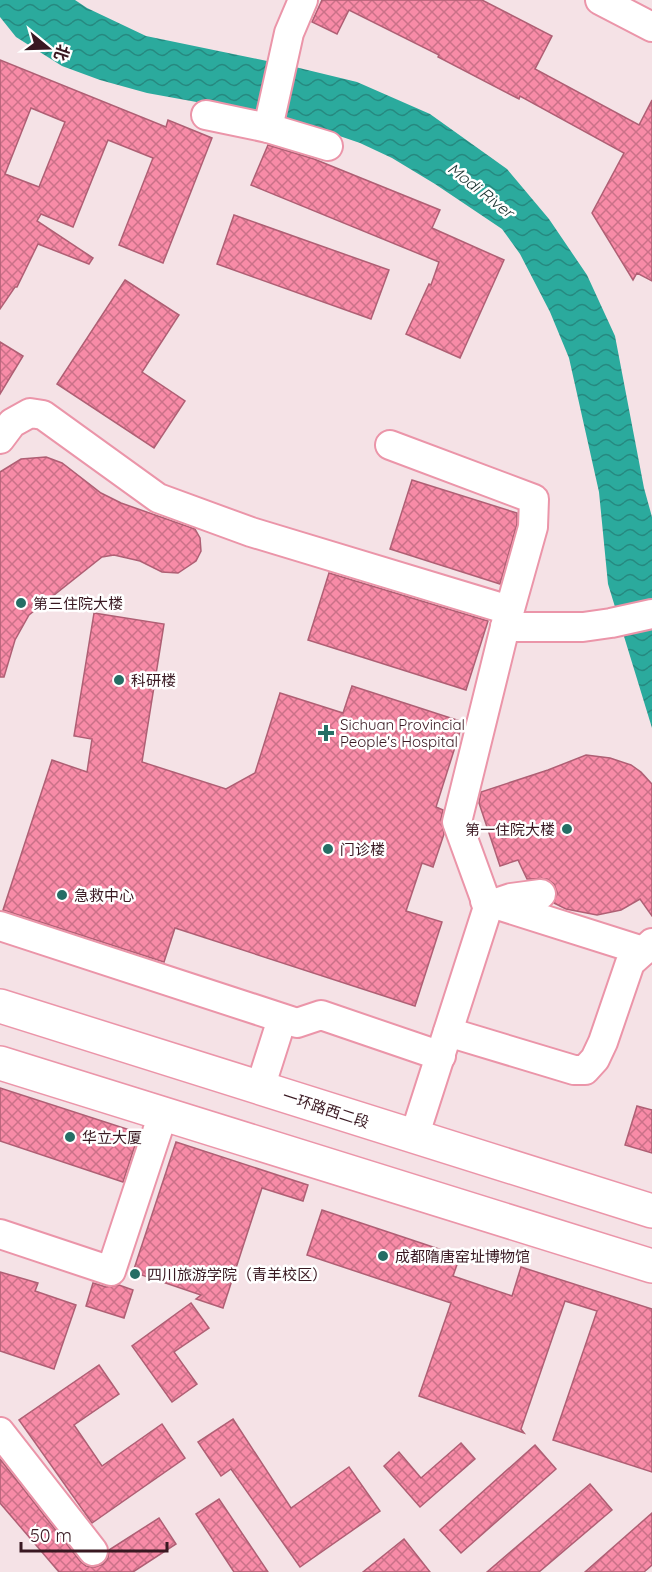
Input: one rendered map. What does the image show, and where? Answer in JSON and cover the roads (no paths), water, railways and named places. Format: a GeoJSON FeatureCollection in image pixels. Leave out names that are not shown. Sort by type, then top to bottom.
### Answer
{"type":"FeatureCollection","features":[{"type":"Feature","properties":{"kind":"main road","name":"一环路西二段"},"geometry":{"type":"LineString","coordinates":[[0,1006],[652,1211]]}},
{"type":"Feature","properties":{"kind":"main road"},"geometry":{"type":"LineString","coordinates":[[0,1063],[652,1266]]}},
{"type":"Feature","properties":{"kind":"street"},"geometry":{"type":"LineString","coordinates":[[268,128],[289,33],[303,0]]}},
{"type":"Feature","properties":{"kind":"street"},"geometry":{"type":"LineString","coordinates":[[600,0],[652,27]]}},
{"type":"Feature","properties":{"kind":"street"},"geometry":{"type":"LineString","coordinates":[[206,115],[268,128],[328,146]]}},
{"type":"Feature","properties":{"kind":"street"},"geometry":{"type":"LineString","coordinates":[[0,439],[12,423],[30,413],[43,415],[158,498],[507,619],[584,627],[652,614]]}},
{"type":"Feature","properties":{"kind":"street"},"geometry":{"type":"LineString","coordinates":[[390,445],[534,499],[533,527],[507,619],[457,822],[490,903],[414,1137]]}},
{"type":"Feature","properties":{"kind":"street"},"geometry":{"type":"LineString","coordinates":[[490,903],[541,894]]}},
{"type":"Feature","properties":{"kind":"street"},"geometry":{"type":"LineString","coordinates":[[490,903],[637,946]]}},
{"type":"Feature","properties":{"kind":"street"},"geometry":{"type":"LineString","coordinates":[[591,915],[637,946]]}},
{"type":"Feature","properties":{"kind":"street"},"geometry":{"type":"LineString","coordinates":[[0,926],[98,954],[297,1023],[321,1015],[444,1044],[574,1070],[585,1070],[595,1059],[603,1042],[626,970],[637,946]]}},
{"type":"Feature","properties":{"kind":"street"},"geometry":{"type":"LineString","coordinates":[[260,1088],[282,1019]]}},
{"type":"Feature","properties":{"kind":"street"},"geometry":{"type":"LineString","coordinates":[[0,1234],[111,1270],[163,1113]]}},
{"type":"Feature","properties":{"kind":"street"},"geometry":{"type":"LineString","coordinates":[[0,1432],[93,1551]]}},
{"type":"Feature","properties":{"kind":"water","name":"Modi River"},"geometry":{"type":"Polygon","coordinates":[[[0,0],[75,0],[146,36],[357,82],[430,114],[507,169],[549,219],[587,275],[615,336],[644,488],[652,517],[652,728],[608,584],[599,492],[569,358],[550,312],[520,254],[502,229],[435,184],[392,158],[360,143],[319,129],[147,93],[100,80],[62,66],[16,37],[0,17],[0,0]]]}},
{"type":"Feature","properties":{"kind":"place","name":"第三住院大楼"},"geometry":{"type":"Point","coordinates":[21,603]}},
{"type":"Feature","properties":{"kind":"place","name":"科研楼"},"geometry":{"type":"Point","coordinates":[119,680]}},
{"type":"Feature","properties":{"kind":"place","name":"Sichuan Provincial People's Hospital"},"geometry":{"type":"Point","coordinates":[326,733]}},
{"type":"Feature","properties":{"kind":"place","name":"第一住院大楼"},"geometry":{"type":"Point","coordinates":[567,829]}},
{"type":"Feature","properties":{"kind":"place","name":"门诊楼"},"geometry":{"type":"Point","coordinates":[328,849]}},
{"type":"Feature","properties":{"kind":"place","name":"急救中心"},"geometry":{"type":"Point","coordinates":[62,895]}},
{"type":"Feature","properties":{"kind":"place","name":"华立大厦"},"geometry":{"type":"Point","coordinates":[70,1137]}},
{"type":"Feature","properties":{"kind":"place","name":"成都隋唐窑址博物馆"},"geometry":{"type":"Point","coordinates":[383,1256]}},
{"type":"Feature","properties":{"kind":"place","name":"四川旅游学院（青羊校区）"},"geometry":{"type":"Point","coordinates":[135,1274]}}]}
